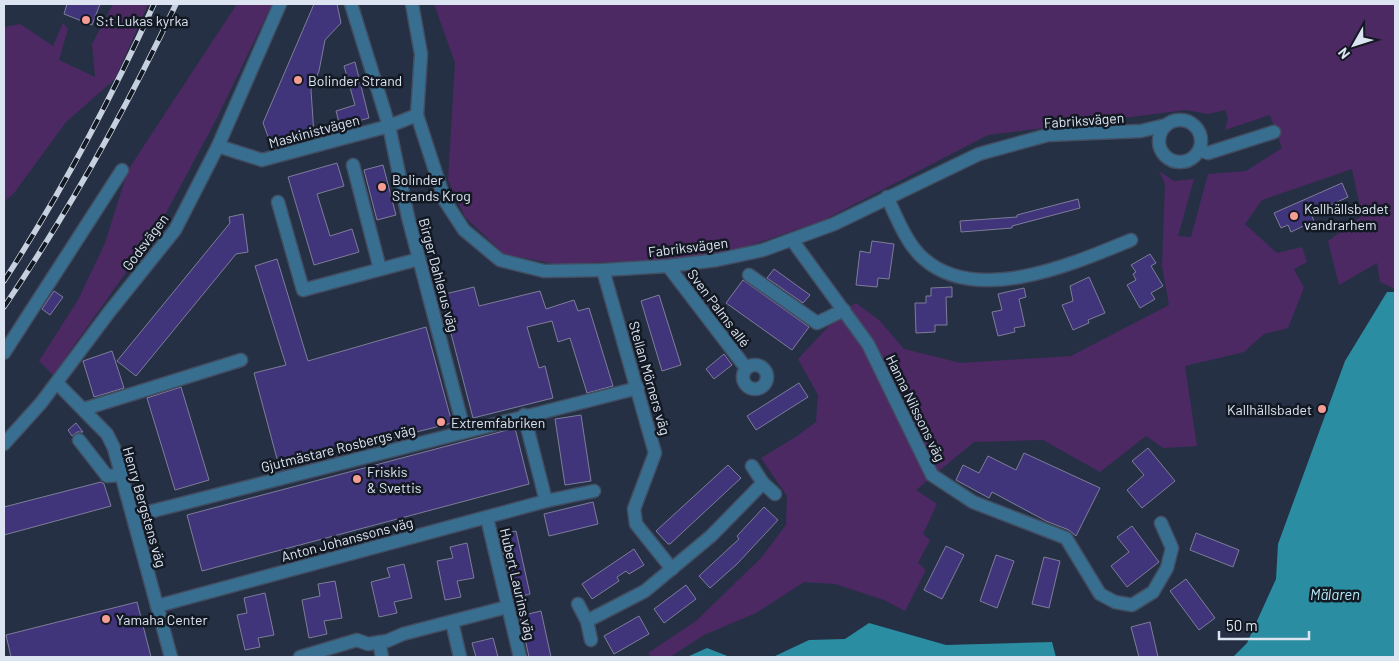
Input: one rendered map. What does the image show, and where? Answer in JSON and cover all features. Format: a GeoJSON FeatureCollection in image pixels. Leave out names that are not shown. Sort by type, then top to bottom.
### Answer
{"type":"FeatureCollection","features":[{"type":"Feature","properties":{"kind":"street","name":"Godsvägen"},"geometry":{"type":"LineString","coordinates":[[4,444],[56,383],[175,230],[218,146],[280,4]]}},
{"type":"Feature","properties":{"kind":"street","name":"Birger Dahlerus väg"},"geometry":{"type":"LineString","coordinates":[[351,4],[389,126],[408,217],[464,430]]}},
{"type":"Feature","properties":{"kind":"street","name":"Fabriksvägen"},"geometry":{"type":"LineString","coordinates":[[412,4],[421,54],[417,115],[445,200],[464,230],[500,260],[544,271],[668,266],[726,258],[763,250],[834,224],[978,154],[1040,138],[1141,131],[1182,121],[1194,126],[1200,137],[1199,150],[1193,157],[1179,162],[1164,155],[1141,131]]}},
{"type":"Feature","properties":{"kind":"street"},"geometry":{"type":"LineString","coordinates":[[389,126],[417,115]]}},
{"type":"Feature","properties":{"kind":"street"},"geometry":{"type":"LineString","coordinates":[[1160,149],[1159,138],[1166,125]]}},
{"type":"Feature","properties":{"kind":"street","name":"Maskinistvägen"},"geometry":{"type":"LineString","coordinates":[[218,146],[262,160],[389,126]]}},
{"type":"Feature","properties":{"kind":"street"},"geometry":{"type":"LineString","coordinates":[[1199,150],[1208,153],[1274,132]]}},
{"type":"Feature","properties":{"kind":"street"},"geometry":{"type":"LineString","coordinates":[[353,165],[380,269]]}},
{"type":"Feature","properties":{"kind":"street"},"geometry":{"type":"LineString","coordinates":[[4,353],[122,170]]}},
{"type":"Feature","properties":{"kind":"street"},"geometry":{"type":"LineString","coordinates":[[887,197],[900,227],[924,259],[957,277],[994,280],[1046,272],[1131,240]]}},
{"type":"Feature","properties":{"kind":"street"},"geometry":{"type":"LineString","coordinates":[[278,202],[303,290],[419,259]]}},
{"type":"Feature","properties":{"kind":"street","name":"Hanna Nilssons väg"},"geometry":{"type":"LineString","coordinates":[[792,240],[868,344],[916,446],[932,475],[973,502],[1066,538],[1100,594],[1115,602],[1132,605],[1153,592],[1167,568],[1172,548],[1161,523]]}},
{"type":"Feature","properties":{"kind":"street","name":"Sven Palms allé"},"geometry":{"type":"LineString","coordinates":[[668,266],[746,368]]}},
{"type":"Feature","properties":{"kind":"street","name":"Stellan Mörners väg"},"geometry":{"type":"LineString","coordinates":[[603,270],[655,453],[634,510],[636,524],[672,569]]}},
{"type":"Feature","properties":{"kind":"street"},"geometry":{"type":"LineString","coordinates":[[749,275],[817,324],[844,310]]}},
{"type":"Feature","properties":{"kind":"street"},"geometry":{"type":"LineString","coordinates":[[84,409],[241,360]]}},
{"type":"Feature","properties":{"kind":"street","name":"Henry Bergstens väg"},"geometry":{"type":"LineString","coordinates":[[56,383],[107,434],[114,448],[171,657]]}},
{"type":"Feature","properties":{"kind":"street","name":"Gjutmästare Rosbergs väg"},"geometry":{"type":"LineString","coordinates":[[133,516],[464,430],[638,388]]}},
{"type":"Feature","properties":{"kind":"street"},"geometry":{"type":"LineString","coordinates":[[524,415],[546,501]]}},
{"type":"Feature","properties":{"kind":"street"},"geometry":{"type":"LineString","coordinates":[[79,440],[107,476],[121,475]]}},
{"type":"Feature","properties":{"kind":"street"},"geometry":{"type":"LineString","coordinates":[[752,466],[763,483],[775,494]]}},
{"type":"Feature","properties":{"kind":"street"},"geometry":{"type":"LineString","coordinates":[[587,621],[645,590],[672,569],[712,536],[763,483]]}},
{"type":"Feature","properties":{"kind":"street","name":"Anton Johanssons väg"},"geometry":{"type":"LineString","coordinates":[[157,606],[546,501],[594,491]]}},
{"type":"Feature","properties":{"kind":"street","name":"Hubert Laurins väg"},"geometry":{"type":"LineString","coordinates":[[487,518],[520,657]]}},
{"type":"Feature","properties":{"kind":"street"},"geometry":{"type":"LineString","coordinates":[[578,604],[587,621],[591,640]]}},
{"type":"Feature","properties":{"kind":"street"},"geometry":{"type":"LineString","coordinates":[[300,657],[322,654],[357,640],[368,644],[379,642],[507,606]]}},
{"type":"Feature","properties":{"kind":"street"},"geometry":{"type":"LineString","coordinates":[[452,622],[460,657]]}},
{"type":"Feature","properties":{"kind":"street"},"geometry":{"type":"LineString","coordinates":[[379,642],[382,657]]}},
{"type":"Feature","properties":{"kind":"shaded area"},"geometry":{"type":"Polygon","coordinates":[[[113,4],[148,4],[115,79],[66,122],[14,193],[4,202],[4,27],[20,24],[53,46],[63,23],[68,29],[59,60],[95,77],[92,44],[113,4]]]}},
{"type":"Feature","properties":{"kind":"shaded area"},"geometry":{"type":"Polygon","coordinates":[[[237,4],[272,4],[217,118],[159,226],[53,375],[39,361],[78,300],[105,243],[128,170],[237,4]]]}},
{"type":"Feature","properties":{"kind":"shaded area"},"geometry":{"type":"Polygon","coordinates":[[[434,4],[1395,4],[1395,289],[1380,282],[1377,263],[1339,285],[1328,241],[1362,216],[1352,169],[1262,200],[1245,224],[1277,253],[1302,247],[1307,262],[1294,269],[1304,288],[1288,328],[1264,334],[1244,352],[1185,366],[1197,446],[1163,448],[1146,436],[1100,472],[1043,440],[974,442],[916,490],[937,504],[923,534],[930,540],[918,563],[926,570],[905,611],[884,600],[835,584],[804,582],[756,613],[704,635],[670,657],[652,657],[648,653],[696,621],[761,558],[786,525],[787,496],[761,458],[816,422],[818,395],[798,359],[844,310],[856,303],[880,321],[904,349],[961,363],[1071,356],[1169,305],[1162,266],[1165,184],[1159,171],[1174,181],[1194,179],[1178,236],[1191,237],[1208,174],[1246,171],[1282,148],[1270,115],[1225,130],[1228,118],[1225,110],[1208,114],[1186,110],[988,135],[824,220],[714,258],[555,264],[504,254],[465,217],[448,180],[455,63],[434,4]]]}},
{"type":"Feature","properties":{"kind":"water","name":"Mälaren"},"geometry":{"type":"Polygon","coordinates":[[[1387,292],[1395,292],[1395,657],[1233,657],[1247,643],[1276,579],[1278,544],[1345,361],[1387,292]]]}},
{"type":"Feature","properties":{"kind":"water"},"geometry":{"type":"Polygon","coordinates":[[[869,623],[946,645],[1052,642],[1056,657],[773,657],[809,640],[845,639],[869,623]]]}},
{"type":"Feature","properties":{"kind":"water"},"geometry":{"type":"Polygon","coordinates":[[[707,648],[730,657],[687,657],[707,648]]]}},
{"type":"Feature","properties":{"kind":"building","name":"S:t Lukas kyrka"},"geometry":{"type":"Polygon","coordinates":[[[67,4],[100,4],[92,25],[64,14],[67,4]]]}},
{"type":"Feature","properties":{"kind":"building","name":"Bolinder Strand"},"geometry":{"type":"Polygon","coordinates":[[[314,4],[337,4],[341,23],[325,40],[319,71],[311,90],[314,135],[272,147],[263,123],[314,4]]]}},
{"type":"Feature","properties":{"kind":"building"},"geometry":{"type":"Polygon","coordinates":[[[355,62],[369,118],[340,126],[336,111],[355,105],[344,66],[355,62]]]}},
{"type":"Feature","properties":{"kind":"building"},"geometry":{"type":"Polygon","coordinates":[[[337,163],[344,186],[317,194],[330,236],[352,229],[359,252],[314,265],[288,177],[337,163]]]}},
{"type":"Feature","properties":{"kind":"building"},"geometry":{"type":"Polygon","coordinates":[[[383,165],[396,215],[377,220],[364,170],[383,165]]]}},
{"type":"Feature","properties":{"kind":"building"},"geometry":{"type":"Polygon","coordinates":[[[1342,183],[1348,197],[1311,214],[1314,221],[1291,232],[1288,225],[1281,228],[1274,213],[1342,183]]]}},
{"type":"Feature","properties":{"kind":"building"},"geometry":{"type":"Polygon","coordinates":[[[1078,199],[1080,208],[1012,226],[1012,228],[961,232],[960,221],[1017,217],[1017,215],[1078,199]]]}},
{"type":"Feature","properties":{"kind":"building"},"geometry":{"type":"Polygon","coordinates":[[[243,214],[248,252],[236,254],[136,376],[117,361],[230,223],[229,217],[243,214]]]}},
{"type":"Feature","properties":{"kind":"building"},"geometry":{"type":"Polygon","coordinates":[[[872,241],[894,244],[889,279],[878,278],[877,287],[856,285],[860,251],[870,253],[872,241]]]}},
{"type":"Feature","properties":{"kind":"building"},"geometry":{"type":"Polygon","coordinates":[[[1150,254],[1156,263],[1151,266],[1163,286],[1151,293],[1155,299],[1140,308],[1127,285],[1136,280],[1133,274],[1136,272],[1131,265],[1150,254]]]}},
{"type":"Feature","properties":{"kind":"building"},"geometry":{"type":"Polygon","coordinates":[[[277,259],[308,361],[426,327],[452,423],[337,452],[280,470],[254,373],[286,365],[255,266],[277,259]]]}},
{"type":"Feature","properties":{"kind":"building"},"geometry":{"type":"Polygon","coordinates":[[[774,269],[810,295],[803,303],[767,278],[774,269]]]}},
{"type":"Feature","properties":{"kind":"building"},"geometry":{"type":"Polygon","coordinates":[[[1089,277],[1105,313],[1088,320],[1089,323],[1073,330],[1062,305],[1073,301],[1070,286],[1089,277]]]}},
{"type":"Feature","properties":{"kind":"building"},"geometry":{"type":"Polygon","coordinates":[[[743,280],[809,327],[792,350],[726,303],[743,280]]]}},
{"type":"Feature","properties":{"kind":"building"},"geometry":{"type":"Polygon","coordinates":[[[474,287],[479,306],[540,291],[546,309],[574,300],[578,311],[589,308],[613,386],[587,393],[570,338],[558,342],[552,321],[527,327],[539,368],[545,366],[553,398],[473,418],[441,295],[474,287]]]}},
{"type":"Feature","properties":{"kind":"building"},"geometry":{"type":"Polygon","coordinates":[[[952,287],[952,297],[946,297],[947,325],[935,325],[935,332],[916,333],[915,303],[926,303],[926,296],[931,296],[931,288],[952,287]]]}},
{"type":"Feature","properties":{"kind":"building"},"geometry":{"type":"Polygon","coordinates":[[[1024,288],[1026,297],[1019,299],[1025,326],[1014,328],[1015,332],[998,336],[992,312],[1002,310],[998,294],[1024,288]]]}},
{"type":"Feature","properties":{"kind":"building"},"geometry":{"type":"Polygon","coordinates":[[[54,291],[63,297],[50,315],[42,309],[54,291]]]}},
{"type":"Feature","properties":{"kind":"building"},"geometry":{"type":"Polygon","coordinates":[[[659,295],[681,365],[662,371],[641,301],[659,295]]]}},
{"type":"Feature","properties":{"kind":"building"},"geometry":{"type":"Polygon","coordinates":[[[112,351],[124,388],[94,397],[83,361],[112,351]]]}},
{"type":"Feature","properties":{"kind":"building"},"geometry":{"type":"Polygon","coordinates":[[[724,354],[732,365],[714,379],[706,369],[724,354]]]}},
{"type":"Feature","properties":{"kind":"building"},"geometry":{"type":"Polygon","coordinates":[[[799,383],[808,397],[756,430],[747,416],[799,383]]]}},
{"type":"Feature","properties":{"kind":"building"},"geometry":{"type":"Polygon","coordinates":[[[181,387],[209,480],[175,490],[147,398],[181,387]]]}},
{"type":"Feature","properties":{"kind":"building"},"geometry":{"type":"Polygon","coordinates":[[[581,415],[591,481],[565,485],[555,419],[581,415]]]}},
{"type":"Feature","properties":{"kind":"building"},"geometry":{"type":"Polygon","coordinates":[[[76,423],[83,432],[77,432],[72,436],[68,430],[76,423]]]}},
{"type":"Feature","properties":{"kind":"building"},"geometry":{"type":"Polygon","coordinates":[[[515,428],[529,484],[202,571],[187,515],[515,428]]]}},
{"type":"Feature","properties":{"kind":"building"},"geometry":{"type":"Polygon","coordinates":[[[1148,448],[1175,481],[1142,508],[1127,490],[1144,475],[1132,461],[1148,448]]]}},
{"type":"Feature","properties":{"kind":"building"},"geometry":{"type":"Polygon","coordinates":[[[1024,453],[1100,488],[1076,536],[1069,530],[1046,521],[992,492],[989,498],[956,480],[963,465],[979,473],[988,456],[1016,470],[1024,453]]]}},
{"type":"Feature","properties":{"kind":"building"},"geometry":{"type":"Polygon","coordinates":[[[728,465],[741,478],[668,544],[656,531],[728,465]]]}},
{"type":"Feature","properties":{"kind":"building"},"geometry":{"type":"Polygon","coordinates":[[[101,482],[104,484],[111,506],[4,535],[4,507],[101,482]]]}},
{"type":"Feature","properties":{"kind":"building"},"geometry":{"type":"Polygon","coordinates":[[[593,502],[598,524],[549,536],[544,514],[593,502]]]}},
{"type":"Feature","properties":{"kind":"building"},"geometry":{"type":"Polygon","coordinates":[[[764,507],[778,520],[737,564],[710,588],[699,576],[739,539],[737,536],[764,507]]]}},
{"type":"Feature","properties":{"kind":"building"},"geometry":{"type":"Polygon","coordinates":[[[1132,526],[1159,562],[1127,587],[1111,566],[1129,552],[1117,537],[1132,526]]]}},
{"type":"Feature","properties":{"kind":"building"},"geometry":{"type":"Polygon","coordinates":[[[516,531],[530,594],[514,598],[499,535],[516,531]]]}},
{"type":"Feature","properties":{"kind":"building"},"geometry":{"type":"Polygon","coordinates":[[[1196,533],[1239,550],[1233,567],[1190,550],[1196,533]]]}},
{"type":"Feature","properties":{"kind":"building"},"geometry":{"type":"Polygon","coordinates":[[[467,543],[474,578],[457,581],[461,597],[445,600],[437,561],[453,558],[450,547],[467,543]]]}},
{"type":"Feature","properties":{"kind":"building"},"geometry":{"type":"Polygon","coordinates":[[[946,546],[964,555],[942,599],[924,590],[946,546]]]}},
{"type":"Feature","properties":{"kind":"building"},"geometry":{"type":"Polygon","coordinates":[[[634,549],[644,565],[629,574],[626,571],[617,577],[619,581],[592,599],[582,584],[634,549]]]}},
{"type":"Feature","properties":{"kind":"building"},"geometry":{"type":"Polygon","coordinates":[[[996,555],[1014,561],[997,608],[980,601],[996,555]]]}},
{"type":"Feature","properties":{"kind":"building"},"geometry":{"type":"Polygon","coordinates":[[[1044,557],[1060,561],[1049,608],[1032,604],[1044,557]]]}},
{"type":"Feature","properties":{"kind":"building"},"geometry":{"type":"Polygon","coordinates":[[[404,564],[412,598],[394,602],[397,613],[379,617],[371,582],[390,577],[387,568],[404,564]]]}},
{"type":"Feature","properties":{"kind":"building"},"geometry":{"type":"Polygon","coordinates":[[[1186,579],[1215,618],[1199,630],[1170,591],[1186,579]]]}},
{"type":"Feature","properties":{"kind":"building"},"geometry":{"type":"Polygon","coordinates":[[[335,581],[342,618],[324,621],[327,634],[309,638],[302,600],[320,596],[318,584],[335,581]]]}},
{"type":"Feature","properties":{"kind":"building"},"geometry":{"type":"Polygon","coordinates":[[[686,585],[696,599],[664,623],[654,609],[686,585]]]}},
{"type":"Feature","properties":{"kind":"building"},"geometry":{"type":"Polygon","coordinates":[[[265,593],[274,635],[258,638],[260,647],[245,650],[237,615],[247,613],[244,598],[265,593]]]}},
{"type":"Feature","properties":{"kind":"building","name":"Yamaha Center"},"geometry":{"type":"Polygon","coordinates":[[[137,602],[151,657],[11,657],[6,635],[137,602]]]}},
{"type":"Feature","properties":{"kind":"building"},"geometry":{"type":"Polygon","coordinates":[[[541,611],[551,657],[529,657],[520,616],[541,611]]]}},
{"type":"Feature","properties":{"kind":"building"},"geometry":{"type":"Polygon","coordinates":[[[639,616],[649,634],[614,654],[604,636],[639,616]]]}},
{"type":"Feature","properties":{"kind":"building"},"geometry":{"type":"Polygon","coordinates":[[[1150,622],[1158,657],[1139,657],[1131,627],[1150,622]]]}},
{"type":"Feature","properties":{"kind":"building"},"geometry":{"type":"Polygon","coordinates":[[[493,638],[498,657],[476,657],[472,643],[493,638]]]}},
{"type":"Feature","properties":{"kind":"railway"},"geometry":{"type":"LineString","coordinates":[[4,281],[84,145],[154,4]]}},
{"type":"Feature","properties":{"kind":"railway"},"geometry":{"type":"LineString","coordinates":[[4,307],[96,159],[176,4]]}},
{"type":"Feature","properties":{"kind":"place","name":"S:t Lukas kyrka"},"geometry":{"type":"Point","coordinates":[86,20]}},
{"type":"Feature","properties":{"kind":"place","name":"Bolinder Strand"},"geometry":{"type":"Point","coordinates":[298,80]}},
{"type":"Feature","properties":{"kind":"place","name":"Bolinder Strands Krog"},"geometry":{"type":"Point","coordinates":[382,187]}},
{"type":"Feature","properties":{"kind":"place","name":"Kallhällsbadet vandrarhem"},"geometry":{"type":"Point","coordinates":[1294,216]}},
{"type":"Feature","properties":{"kind":"place","name":"Kallhällsbadet"},"geometry":{"type":"Point","coordinates":[1322,409]}},
{"type":"Feature","properties":{"kind":"place","name":"Extremfabriken"},"geometry":{"type":"Point","coordinates":[441,422]}},
{"type":"Feature","properties":{"kind":"place","name":"Friskis & Svettis"},"geometry":{"type":"Point","coordinates":[357,479]}},
{"type":"Feature","properties":{"kind":"place","name":"Yamaha Center"},"geometry":{"type":"Point","coordinates":[106,619]}}]}
